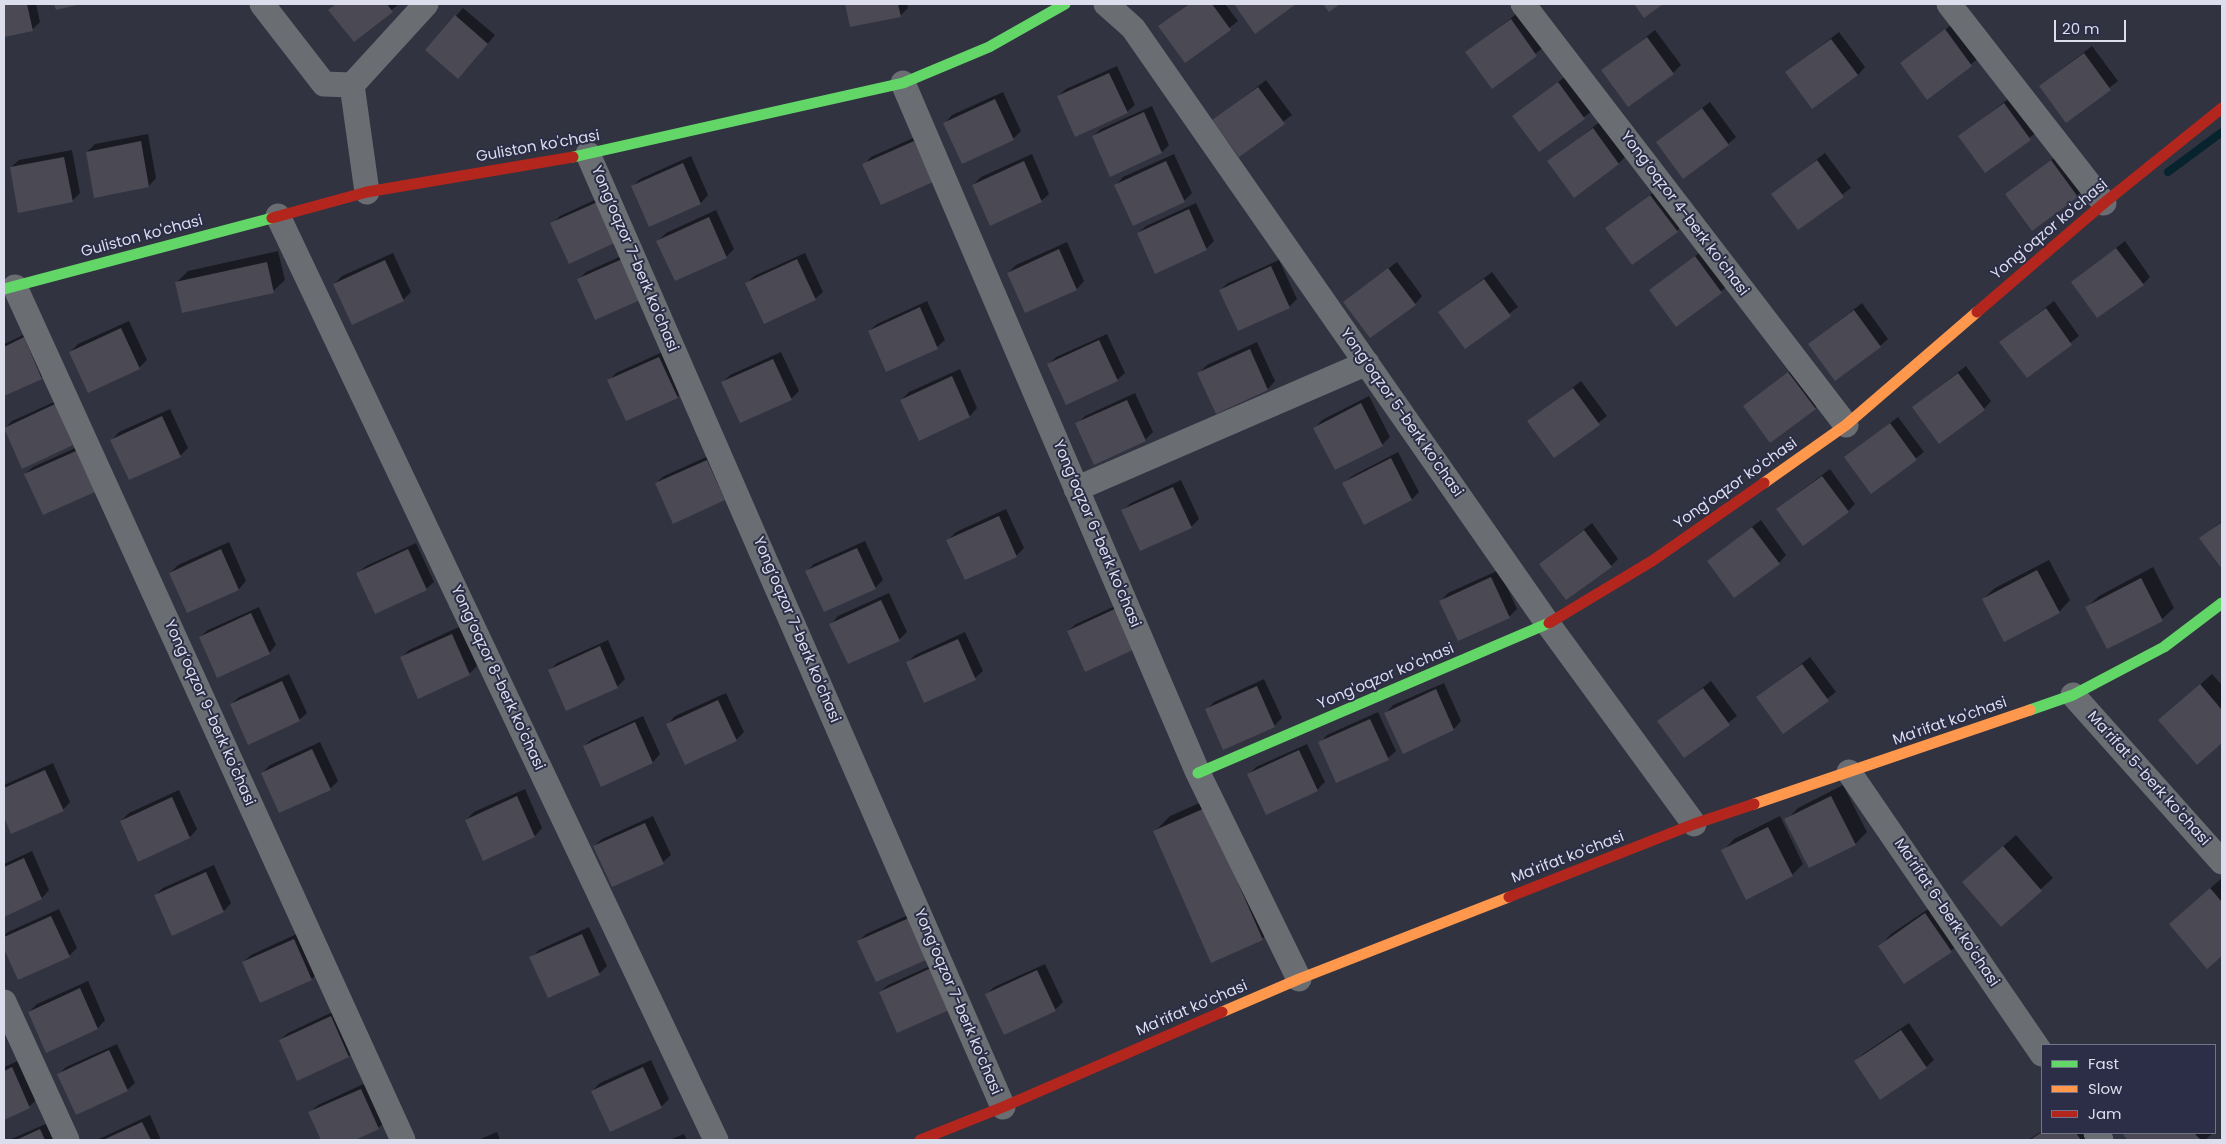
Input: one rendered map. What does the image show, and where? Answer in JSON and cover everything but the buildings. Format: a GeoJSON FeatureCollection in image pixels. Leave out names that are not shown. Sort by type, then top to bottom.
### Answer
{"type":"FeatureCollection","features":[{"type":"Feature","properties":{"kind":"street"},"geometry":{"type":"LineString","coordinates":[[262,4],[324,84],[352,85],[426,4]]}},
{"type":"Feature","properties":{"kind":"street","name":"Guliston ko'chasi"},"geometry":{"type":"LineString","coordinates":[[9,288],[367,192],[588,154],[903,83],[988,47],[1065,4]]}},
{"type":"Feature","properties":{"kind":"street","name":"Yong‘oqzor 5-berk ko'chasi"},"geometry":{"type":"LineString","coordinates":[[1106,4],[1133,28],[1548,624],[1694,824]]}},
{"type":"Feature","properties":{"kind":"street","name":"Yong‘oqzor 4-berk ko'chasi"},"geometry":{"type":"LineString","coordinates":[[1523,4],[1846,425]]}},
{"type":"Feature","properties":{"kind":"street"},"geometry":{"type":"LineString","coordinates":[[1948,4],[2104,203]]}},
{"type":"Feature","properties":{"kind":"street","name":"Yong‘oqzor 6-berk ko'chasi"},"geometry":{"type":"LineString","coordinates":[[903,83],[1198,773],[1299,979]]}},
{"type":"Feature","properties":{"kind":"street"},"geometry":{"type":"LineString","coordinates":[[352,85],[367,192]]}},
{"type":"Feature","properties":{"kind":"street","name":"Yong'oqzor ko'chasi"},"geometry":{"type":"LineString","coordinates":[[1198,773],[1548,624],[1652,561],[1846,425],[2104,203],[2222,108]]}},
{"type":"Feature","properties":{"kind":"street","name":"Yong‘oqzor 7-berk ko'chasi"},"geometry":{"type":"LineString","coordinates":[[588,154],[1003,1107]]}},
{"type":"Feature","properties":{"kind":"street","name":"Yong‘oqzor 8-berk ko'chasi"},"geometry":{"type":"LineString","coordinates":[[278,216],[716,1140]]}},
{"type":"Feature","properties":{"kind":"street","name":"Yong‘oqzor 9-berk ko'chasi"},"geometry":{"type":"LineString","coordinates":[[9,288],[403,1140]]}},
{"type":"Feature","properties":{"kind":"street"},"geometry":{"type":"LineString","coordinates":[[1076,489],[1367,363]]}},
{"type":"Feature","properties":{"kind":"street","name":"Ma'rifat ko'chasi"},"geometry":{"type":"LineString","coordinates":[[920,1140],[1003,1107],[1299,979],[1694,824],[2073,696],[2164,647],[2222,603]]}},
{"type":"Feature","properties":{"kind":"street","name":"Ma’rifat 5-berk ko'chasi"},"geometry":{"type":"LineString","coordinates":[[2073,696],[2222,862]]}},
{"type":"Feature","properties":{"kind":"street","name":"Ma’rifat 6-berk ko'chasi"},"geometry":{"type":"LineString","coordinates":[[1849,772],[2041,1053]]}},
{"type":"Feature","properties":{"kind":"street"},"geometry":{"type":"LineString","coordinates":[[4,1002],[67,1140]]}},
{"type":"Feature","properties":{"kind":"waterway"},"geometry":{"type":"LineString","coordinates":[[2168,172],[2222,132]]}},
{"type":"Feature","properties":{"kind":"traffic: fast"},"geometry":{"type":"LineString","coordinates":[[573,157],[903,83],[989,47],[1065,4]]}},
{"type":"Feature","properties":{"kind":"traffic: fast"},"geometry":{"type":"LineString","coordinates":[[4,289],[272,218]]}},
{"type":"Feature","properties":{"kind":"traffic: fast"},"geometry":{"type":"LineString","coordinates":[[2030,710],[2073,695],[2164,647],[2222,603]]}},
{"type":"Feature","properties":{"kind":"traffic: fast"},"geometry":{"type":"LineString","coordinates":[[1198,773],[1549,623]]}},
{"type":"Feature","properties":{"kind":"traffic: slow"},"geometry":{"type":"LineString","coordinates":[[1764,483],[1846,425],[1977,312]]}},
{"type":"Feature","properties":{"kind":"traffic: slow"},"geometry":{"type":"LineString","coordinates":[[1754,804],[2030,710]]}},
{"type":"Feature","properties":{"kind":"traffic: slow"},"geometry":{"type":"LineString","coordinates":[[1222,1012],[1299,979],[1509,897]]}},
{"type":"Feature","properties":{"kind":"traffic: jam"},"geometry":{"type":"LineString","coordinates":[[1977,312],[2104,203],[2222,108]]}},
{"type":"Feature","properties":{"kind":"traffic: jam"},"geometry":{"type":"LineString","coordinates":[[272,218],[367,192],[573,157]]}},
{"type":"Feature","properties":{"kind":"traffic: jam"},"geometry":{"type":"LineString","coordinates":[[1549,623],[1652,561],[1764,483]]}},
{"type":"Feature","properties":{"kind":"traffic: jam"},"geometry":{"type":"LineString","coordinates":[[1509,897],[1694,824],[1754,804]]}},
{"type":"Feature","properties":{"kind":"traffic: jam"},"geometry":{"type":"LineString","coordinates":[[920,1140],[1003,1107],[1222,1012]]}}]}
